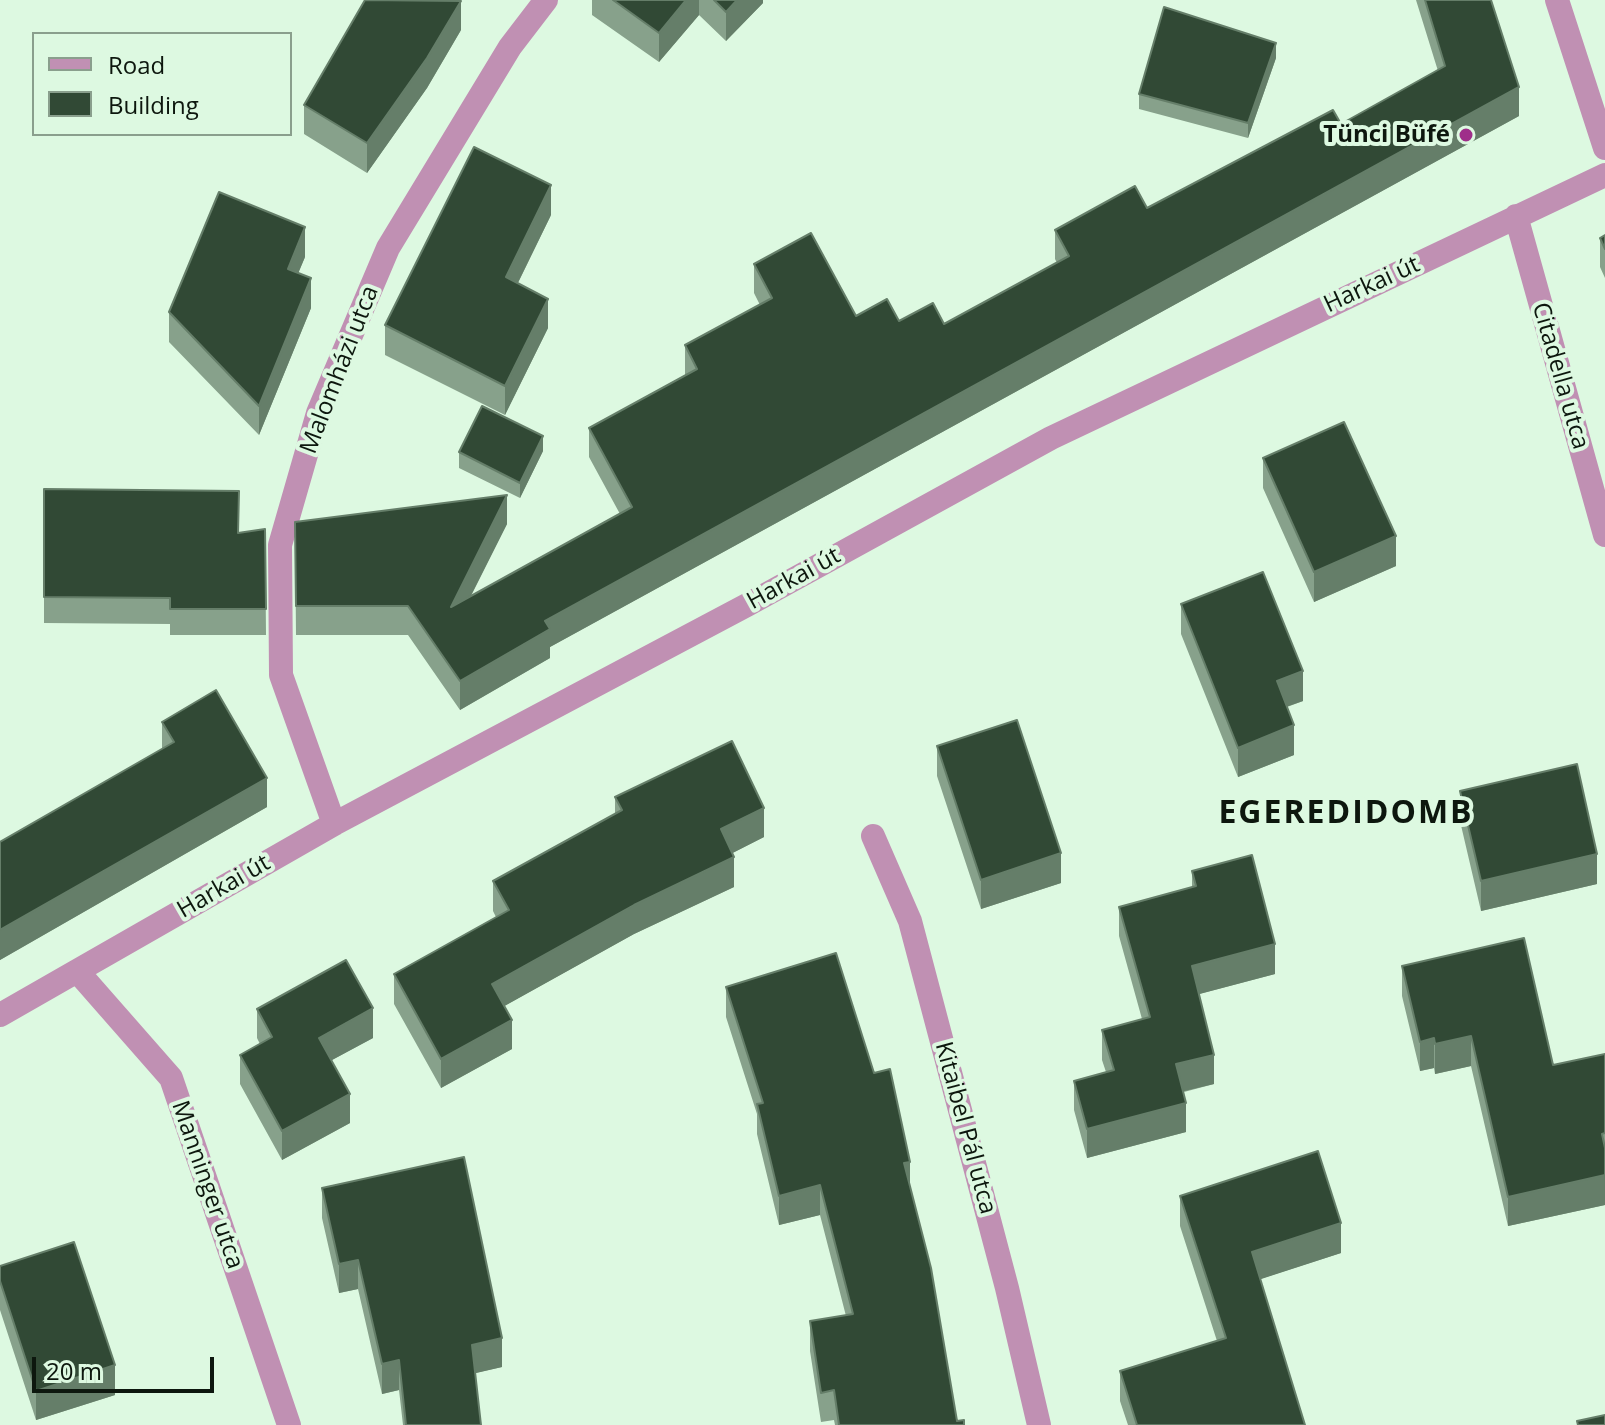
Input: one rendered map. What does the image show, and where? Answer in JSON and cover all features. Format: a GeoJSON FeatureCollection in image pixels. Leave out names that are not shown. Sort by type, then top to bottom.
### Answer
{"type":"FeatureCollection","features":[{"type":"Feature","properties":{"kind":"street","name":"Malomházi utca"},"geometry":{"type":"LineString","coordinates":[[334,824],[281,675],[280,545],[318,413],[388,248],[510,47],[546,0]]}},
{"type":"Feature","properties":{"kind":"street"},"geometry":{"type":"LineString","coordinates":[[1557,0],[1605,148]]}},
{"type":"Feature","properties":{"kind":"street","name":"Harkai út"},"geometry":{"type":"LineString","coordinates":[[0,1015],[334,824],[747,605],[1051,438],[1605,175]]}},
{"type":"Feature","properties":{"kind":"street","name":"Citadella utca"},"geometry":{"type":"LineString","coordinates":[[1516,216],[1605,535]]}},
{"type":"Feature","properties":{"kind":"street","name":"Kitaibel Pál utca"},"geometry":{"type":"LineString","coordinates":[[873,836],[910,921],[1007,1288],[1039,1425]]}},
{"type":"Feature","properties":{"kind":"street","name":"Manninger utca"},"geometry":{"type":"LineString","coordinates":[[78,972],[171,1078],[289,1425]]}},
{"type":"Feature","properties":{"kind":"building"},"geometry":{"type":"Polygon","coordinates":[[[365,0],[461,1],[427,58],[367,143],[304,105],[365,0]]]}},
{"type":"Feature","properties":{"kind":"building"},"geometry":{"type":"Polygon","coordinates":[[[613,0],[686,0],[659,33],[613,0]]]}},
{"type":"Feature","properties":{"kind":"building"},"geometry":{"type":"Polygon","coordinates":[[[714,0],[737,0],[726,12],[714,0]]]}},
{"type":"Feature","properties":{"kind":"building"},"geometry":{"type":"Polygon","coordinates":[[[1425,0],[1491,0],[1519,87],[545,621],[550,629],[460,681],[408,606],[296,606],[295,522],[507,495],[451,607],[632,507],[589,428],[697,369],[685,345],[772,298],[754,264],[811,233],[856,316],[887,299],[899,321],[933,303],[944,324],[1069,256],[1055,230],[1135,186],[1147,208],[1333,110],[1341,124],[1445,66],[1425,0]]]}},
{"type":"Feature","properties":{"kind":"building"},"geometry":{"type":"Polygon","coordinates":[[[1164,7],[1276,43],[1248,123],[1139,94],[1164,7]]]}},
{"type":"Feature","properties":{"kind":"building"},"geometry":{"type":"Polygon","coordinates":[[[474,147],[551,185],[506,277],[548,299],[505,386],[385,325],[474,147]]]}},
{"type":"Feature","properties":{"kind":"building"},"geometry":{"type":"Polygon","coordinates":[[[219,192],[305,227],[288,269],[311,278],[259,406],[169,312],[219,192]]]}},
{"type":"Feature","properties":{"kind":"building"},"geometry":{"type":"Polygon","coordinates":[[[482,406],[543,436],[520,483],[459,452],[482,406]]]}},
{"type":"Feature","properties":{"kind":"building"},"geometry":{"type":"Polygon","coordinates":[[[1344,422],[1396,536],[1314,572],[1263,458],[1344,422]]]}},
{"type":"Feature","properties":{"kind":"building"},"geometry":{"type":"Polygon","coordinates":[[[44,489],[239,491],[238,533],[265,529],[266,609],[170,609],[170,598],[44,597],[44,489]]]}},
{"type":"Feature","properties":{"kind":"building"},"geometry":{"type":"Polygon","coordinates":[[[1263,572],[1303,671],[1277,681],[1294,725],[1238,748],[1181,604],[1263,572]]]}},
{"type":"Feature","properties":{"kind":"building"},"geometry":{"type":"Polygon","coordinates":[[[216,690],[267,778],[0,930],[0,842],[174,742],[162,722],[216,690]]]}},
{"type":"Feature","properties":{"kind":"building"},"geometry":{"type":"Polygon","coordinates":[[[1017,720],[1061,853],[981,880],[937,746],[1017,720]]]}},
{"type":"Feature","properties":{"kind":"building"},"geometry":{"type":"Polygon","coordinates":[[[732,741],[764,808],[721,829],[734,857],[634,905],[492,984],[512,1020],[441,1059],[394,974],[509,910],[493,881],[622,810],[615,797],[732,741]]]}},
{"type":"Feature","properties":{"kind":"building"},"geometry":{"type":"Polygon","coordinates":[[[1577,764],[1597,854],[1481,881],[1460,791],[1577,764]]]}},
{"type":"Feature","properties":{"kind":"building"},"geometry":{"type":"Polygon","coordinates":[[[1252,855],[1275,944],[1192,966],[1214,1055],[1176,1064],[1186,1103],[1087,1129],[1074,1081],[1114,1070],[1102,1030],[1150,1017],[1119,907],[1196,886],[1192,871],[1252,855]]]}},
{"type":"Feature","properties":{"kind":"building"},"geometry":{"type":"Polygon","coordinates":[[[1524,938],[1553,1065],[1605,1054],[1605,1133],[1602,1134],[1605,1175],[1508,1197],[1471,1036],[1435,1044],[1434,1038],[1420,1042],[1402,966],[1524,938]]]}},
{"type":"Feature","properties":{"kind":"building"},"geometry":{"type":"Polygon","coordinates":[[[836,953],[874,1073],[890,1069],[910,1162],[904,1163],[931,1268],[957,1421],[964,1420],[964,1425],[839,1425],[834,1390],[821,1393],[810,1321],[853,1314],[820,1185],[779,1196],[757,1104],[763,1103],[726,987],[836,953]]]}},
{"type":"Feature","properties":{"kind":"building"},"geometry":{"type":"Polygon","coordinates":[[[346,960],[373,1008],[319,1038],[350,1094],[282,1131],[240,1055],[272,1037],[257,1009],[346,960]]]}},
{"type":"Feature","properties":{"kind":"building"},"geometry":{"type":"Polygon","coordinates":[[[1318,1151],[1341,1223],[1252,1252],[1305,1425],[1137,1425],[1120,1371],[1226,1338],[1180,1196],[1318,1151]]]}},
{"type":"Feature","properties":{"kind":"building"},"geometry":{"type":"Polygon","coordinates":[[[464,1157],[502,1338],[472,1345],[481,1425],[406,1425],[399,1360],[382,1364],[358,1260],[339,1264],[322,1188],[464,1157]]]}},
{"type":"Feature","properties":{"kind":"building"},"geometry":{"type":"Polygon","coordinates":[[[74,1242],[115,1365],[36,1391],[0,1281],[0,1266],[74,1242]]]}},
{"type":"Feature","properties":{"kind":"building"},"geometry":{"type":"Polygon","coordinates":[[[1605,1415],[1605,1425],[1578,1425],[1577,1421],[1605,1415]]]}},
{"type":"Feature","properties":{"kind":"place","name":"Tünci Büfé"},"geometry":{"type":"Point","coordinates":[1466,135]}},
{"type":"Feature","properties":{"kind":"district","name":"EGEREDIDOMB"},"geometry":{"type":"Point","coordinates":[1346,814]}}]}
